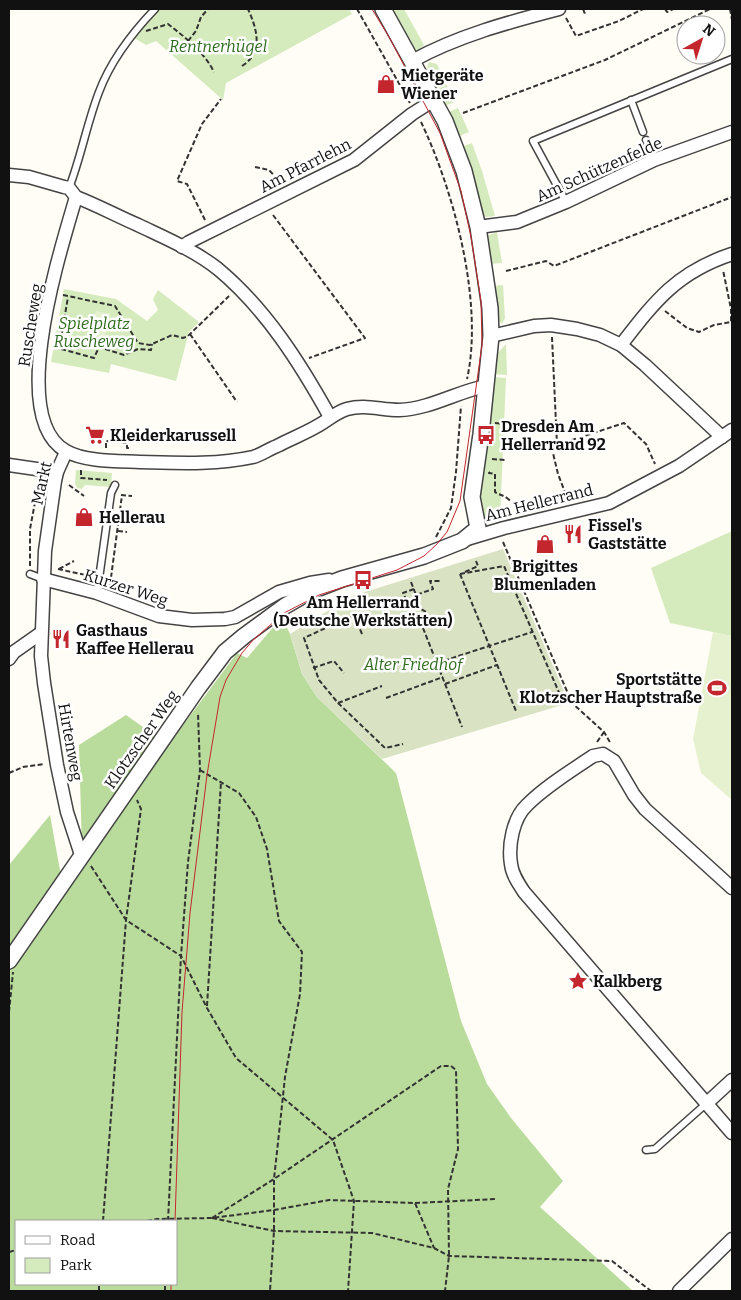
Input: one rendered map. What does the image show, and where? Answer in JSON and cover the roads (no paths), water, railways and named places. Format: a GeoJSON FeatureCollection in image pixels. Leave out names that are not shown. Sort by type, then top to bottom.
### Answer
{"type":"FeatureCollection","features":[{"type":"Feature","properties":{"kind":"street"},"geometry":{"type":"LineString","coordinates":[[383,9],[445,121],[464,171],[478,228],[490,308],[491,336],[472,497],[478,528],[462,541]]}},
{"type":"Feature","properties":{"kind":"street"},"geometry":{"type":"LineString","coordinates":[[412,61],[431,50],[478,32],[561,12]]}},
{"type":"Feature","properties":{"kind":"street","name":"Am Pfarrlehn"},"geometry":{"type":"LineString","coordinates":[[182,246],[354,160],[434,100]]}},
{"type":"Feature","properties":{"kind":"street","name":"Am Schützenfelde"},"geometry":{"type":"LineString","coordinates":[[478,228],[517,222],[566,202],[654,160],[732,132]]}},
{"type":"Feature","properties":{"kind":"street"},"geometry":{"type":"LineString","coordinates":[[9,175],[29,177],[72,193],[182,246],[217,269],[238,287],[264,316],[300,363],[330,417]]}},
{"type":"Feature","properties":{"kind":"street","name":"Ruscheweg"},"geometry":{"type":"LineString","coordinates":[[66,452],[50,438],[44,424],[38,365],[52,283],[72,193]]}},
{"type":"Feature","properties":{"kind":"street"},"geometry":{"type":"LineString","coordinates":[[621,345],[654,303],[670,287],[690,272],[732,254]]}},
{"type":"Feature","properties":{"kind":"street"},"geometry":{"type":"LineString","coordinates":[[491,336],[534,326],[551,325],[600,335],[621,345],[727,433]]}},
{"type":"Feature","properties":{"kind":"street","name":"Markt"},"geometry":{"type":"LineString","coordinates":[[41,633],[45,551],[57,472],[66,452],[89,459],[214,463],[255,456],[324,422],[336,413],[350,408],[369,406],[399,410],[431,405],[464,392],[486,386]]}},
{"type":"Feature","properties":{"kind":"street","name":"Am Hellerrand"},"geometry":{"type":"LineString","coordinates":[[342,579],[424,556],[462,541],[498,530],[609,503],[661,476],[727,433]]}},
{"type":"Feature","properties":{"kind":"street"},"geometry":{"type":"LineString","coordinates":[[9,465],[57,472]]}},
{"type":"Feature","properties":{"kind":"street","name":"Kurzer Weg"},"geometry":{"type":"LineString","coordinates":[[43,578],[159,616],[192,620],[234,617],[280,592],[310,583],[342,579]]}},
{"type":"Feature","properties":{"kind":"street","name":"Klotzscher Weg"},"geometry":{"type":"LineString","coordinates":[[9,960],[225,652],[244,636],[302,596],[342,579]]}},
{"type":"Feature","properties":{"kind":"street"},"geometry":{"type":"LineString","coordinates":[[9,659],[14,652],[41,633]]}},
{"type":"Feature","properties":{"kind":"street","name":"Hirtenweg"},"geometry":{"type":"LineString","coordinates":[[41,633],[44,684],[57,765],[67,812],[81,855]]}},
{"type":"Feature","properties":{"kind":"street"},"geometry":{"type":"LineString","coordinates":[[732,888],[645,809],[634,795],[614,761],[603,749],[525,806],[513,832],[511,864],[515,879],[524,892],[732,1133]]}},
{"type":"Feature","properties":{"kind":"street"},"geometry":{"type":"LineString","coordinates":[[707,1103],[732,1080]]}},
{"type":"Feature","properties":{"kind":"street"},"geometry":{"type":"LineString","coordinates":[[679,1291],[732,1239]]}},
{"type":"Feature","properties":{"kind":"lane","name":"Ruscheweg"},"geometry":{"type":"LineString","coordinates":[[72,193],[99,92],[117,56],[155,9]]}},
{"type":"Feature","properties":{"kind":"lane"},"geometry":{"type":"LineString","coordinates":[[566,202],[533,141],[732,59]]}},
{"type":"Feature","properties":{"kind":"lane"},"geometry":{"type":"LineString","coordinates":[[631,100],[643,132]]}},
{"type":"Feature","properties":{"kind":"lane"},"geometry":{"type":"LineString","coordinates":[[646,140],[654,160]]}},
{"type":"Feature","properties":{"kind":"lane"},"geometry":{"type":"LineString","coordinates":[[102,596],[99,578],[111,493],[115,483]]}},
{"type":"Feature","properties":{"kind":"lane"},"geometry":{"type":"LineString","coordinates":[[30,574],[43,578]]}},
{"type":"Feature","properties":{"kind":"lane"},"geometry":{"type":"LineString","coordinates":[[646,1150],[655,1150],[707,1103]]}},
{"type":"Feature","properties":{"kind":"tram line"},"geometry":{"type":"LineString","coordinates":[[175,1220],[182,1012],[190,913],[207,775],[220,697],[226,680],[242,653],[253,640],[284,613],[319,595],[397,570],[424,556],[447,532],[460,501],[482,345],[481,301],[471,237],[461,191],[440,133],[372,9]]}},
{"type":"Feature","properties":{"kind":"tram line"},"geometry":{"type":"LineString","coordinates":[[171,1285],[171,1291]]}},
{"type":"Feature","properties":{"kind":"place","name":"Mietgeräte Wiener"},"geometry":{"type":"Point","coordinates":[386,84]}},
{"type":"Feature","properties":{"kind":"place","name":"Kleiderkarussell"},"geometry":{"type":"Point","coordinates":[95,435]}},
{"type":"Feature","properties":{"kind":"place","name":"Dresden Am Hellerrand 92"},"geometry":{"type":"Point","coordinates":[486,435]}},
{"type":"Feature","properties":{"kind":"place","name":"Hellerau"},"geometry":{"type":"Point","coordinates":[84,517]}},
{"type":"Feature","properties":{"kind":"place","name":"Fissel's Gaststätte"},"geometry":{"type":"Point","coordinates":[573,534]}},
{"type":"Feature","properties":{"kind":"place","name":"Brigittes Blumenladen"},"geometry":{"type":"Point","coordinates":[545,544]}},
{"type":"Feature","properties":{"kind":"place","name":"Am Hellerrand (Deutsche Werkstätten)"},"geometry":{"type":"Point","coordinates":[363,580]}},
{"type":"Feature","properties":{"kind":"place","name":"Gasthaus Kaffee Hellerau"},"geometry":{"type":"Point","coordinates":[61,639]}},
{"type":"Feature","properties":{"kind":"place","name":"Sportstätte Klotzscher Hauptstraße"},"geometry":{"type":"Point","coordinates":[717,688]}},
{"type":"Feature","properties":{"kind":"place","name":"Kalkberg"},"geometry":{"type":"Point","coordinates":[578,981]}},
{"type":"Feature","properties":{"kind":"park label","name":"Rentnerhügel"},"geometry":{"type":"Point","coordinates":[218,46]}},
{"type":"Feature","properties":{"kind":"park label","name":"Spielplatz Ruscheweg"},"geometry":{"type":"Point","coordinates":[94,332]}},
{"type":"Feature","properties":{"kind":"park label","name":"Alter Friedhof"},"geometry":{"type":"Point","coordinates":[413,664]}}]}
